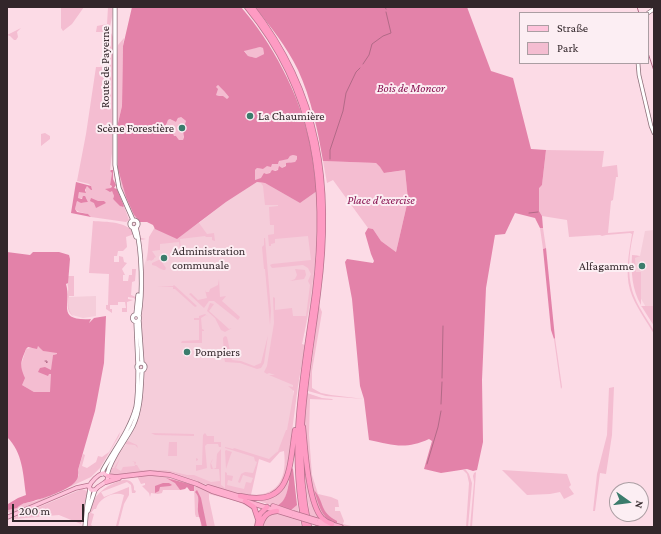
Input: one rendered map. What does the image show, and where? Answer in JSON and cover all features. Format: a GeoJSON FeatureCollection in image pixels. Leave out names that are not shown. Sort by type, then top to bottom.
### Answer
{"type":"FeatureCollection","features":[{"type":"Feature","properties":{"kind":"highway"},"geometry":{"type":"LineString","coordinates":[[240,496],[257,499],[274,495],[283,486],[288,470],[300,399],[319,255],[320,216],[318,172],[309,128],[292,80],[272,41],[247,7]]}},
{"type":"Feature","properties":{"kind":"highway"},"geometry":{"type":"LineString","coordinates":[[252,7],[278,44],[298,84],[313,127],[320,165],[324,204],[322,255],[302,407],[300,440],[303,494],[309,527]]}},
{"type":"Feature","properties":{"kind":"highway"},"geometry":{"type":"LineString","coordinates":[[300,399],[297,458],[304,527]]}},
{"type":"Feature","properties":{"kind":"highway"},"geometry":{"type":"LineString","coordinates":[[302,407],[306,458],[312,494],[320,516],[332,526]]}},
{"type":"Feature","properties":{"kind":"highway"},"geometry":{"type":"LineString","coordinates":[[105,483],[123,477],[144,474],[164,474],[240,496],[278,511],[294,514]]}},
{"type":"Feature","properties":{"kind":"highway"},"geometry":{"type":"LineString","coordinates":[[107,475],[123,477]]}},
{"type":"Feature","properties":{"kind":"highway"},"geometry":{"type":"LineString","coordinates":[[197,484],[212,491],[245,501],[332,526],[341,527]]}},
{"type":"Feature","properties":{"kind":"highway"},"geometry":{"type":"LineString","coordinates":[[245,501],[254,507],[258,519]]}},
{"type":"Feature","properties":{"kind":"highway"},"geometry":{"type":"LineString","coordinates":[[257,527],[261,512],[270,507]]}},
{"type":"Feature","properties":{"kind":"highway"},"geometry":{"type":"LineString","coordinates":[[260,527],[266,514],[278,511]]}},
{"type":"Feature","properties":{"kind":"main road","name":"Route de Payerne"},"geometry":{"type":"LineString","coordinates":[[115,7],[115,165],[119,188],[133,220],[130,224],[131,227],[135,228],[140,259],[140,307],[138,318],[140,364]]}},
{"type":"Feature","properties":{"kind":"main road"},"geometry":{"type":"LineString","coordinates":[[8,518],[76,488],[97,488],[105,483],[108,479],[107,475],[111,464],[134,421],[140,399],[140,371],[137,368],[140,364],[145,367],[144,370],[140,371]]}},
{"type":"Feature","properties":{"kind":"main road"},"geometry":{"type":"LineString","coordinates":[[105,483],[99,481],[100,475],[128,427],[134,413],[140,371]]}},
{"type":"Feature","properties":{"kind":"main road"},"geometry":{"type":"LineString","coordinates":[[85,527],[90,487],[94,479],[100,475],[107,475]]}},
{"type":"Feature","properties":{"kind":"main road"},"geometry":{"type":"LineString","coordinates":[[85,520],[97,488],[97,483],[93,481]]}},
{"type":"Feature","properties":{"kind":"street"},"geometry":{"type":"LineString","coordinates":[[638,64],[639,75],[654,133]]}},
{"type":"Feature","properties":{"kind":"shaded area"},"geometry":{"type":"Polygon","coordinates":[[[257,182],[317,191],[314,281],[311,302],[293,385],[294,412],[284,443],[271,460],[258,459],[249,496],[181,475],[164,472],[138,471],[116,475],[111,468],[130,437],[143,376],[141,276],[155,229],[199,223],[226,202],[257,182]]]}},
{"type":"Feature","properties":{"kind":"shaded area"},"geometry":{"type":"Polygon","coordinates":[[[654,230],[654,321],[640,297],[633,255],[640,256],[645,231],[654,230]]]}},
{"type":"Feature","properties":{"kind":"shaded area"},"geometry":{"type":"Polygon","coordinates":[[[96,296],[96,316],[83,318],[72,315],[68,306],[69,297],[96,296]]]}},
{"type":"Feature","properties":{"kind":"green space"},"geometry":{"type":"Polygon","coordinates":[[[61,7],[84,7],[72,24],[63,31],[61,28],[61,7]]]}},
{"type":"Feature","properties":{"kind":"green space"},"geometry":{"type":"Polygon","coordinates":[[[108,7],[112,7],[112,20],[108,32],[96,32],[97,26],[107,24],[108,7]]]}},
{"type":"Feature","properties":{"kind":"green space"},"geometry":{"type":"Polygon","coordinates":[[[132,7],[241,7],[274,53],[299,104],[312,153],[317,191],[300,203],[265,183],[257,182],[226,202],[177,239],[155,229],[153,225],[147,222],[140,222],[134,215],[126,197],[118,169],[118,123],[122,106],[123,46],[132,7]],[[260,47],[244,51],[248,56],[256,58],[264,54],[263,48],[260,47]],[[218,85],[216,87],[218,89],[216,95],[223,96],[227,99],[229,97],[218,85]],[[181,117],[178,118],[176,122],[170,119],[168,120],[166,125],[172,130],[174,136],[176,136],[179,140],[183,140],[183,130],[186,121],[181,117]],[[290,156],[288,159],[279,161],[278,164],[272,164],[271,167],[267,166],[263,169],[257,168],[255,170],[255,180],[261,178],[264,173],[266,174],[270,173],[272,170],[278,170],[279,166],[282,168],[286,166],[286,163],[295,162],[297,156],[290,156]]]}},
{"type":"Feature","properties":{"kind":"green space","name":"Bois de Moncor"},"geometry":{"type":"Polygon","coordinates":[[[255,7],[467,7],[491,71],[513,78],[531,149],[546,150],[542,185],[539,188],[539,211],[542,216],[543,228],[540,228],[535,218],[515,213],[505,234],[495,235],[486,288],[482,380],[483,442],[477,470],[473,471],[467,469],[441,473],[424,469],[432,441],[429,439],[413,444],[399,446],[369,440],[364,399],[360,386],[352,299],[345,262],[347,259],[373,263],[374,261],[365,233],[368,228],[373,229],[381,241],[396,252],[408,200],[405,170],[384,173],[376,163],[323,161],[314,115],[303,81],[294,61],[284,45],[255,7]]]}},
{"type":"Feature","properties":{"kind":"green space"},"geometry":{"type":"Polygon","coordinates":[[[21,28],[17,32],[18,37],[16,40],[7,35],[21,28]]]}},
{"type":"Feature","properties":{"kind":"green space"},"geometry":{"type":"Polygon","coordinates":[[[111,33],[113,37],[112,153],[110,171],[112,173],[110,185],[114,196],[113,199],[122,207],[124,206],[129,220],[126,222],[91,217],[75,209],[77,201],[83,203],[88,202],[86,198],[78,198],[79,192],[86,192],[87,186],[91,186],[89,184],[77,181],[96,67],[105,67],[107,54],[103,54],[103,49],[107,49],[106,34],[111,33]]]}},
{"type":"Feature","properties":{"kind":"green space"},"geometry":{"type":"Polygon","coordinates":[[[124,38],[122,106],[118,123],[134,215],[140,222],[139,230],[141,238],[146,239],[140,240],[138,231],[139,222],[133,215],[123,194],[117,166],[117,58],[118,45],[124,38]]]}},
{"type":"Feature","properties":{"kind":"green space"},"geometry":{"type":"Polygon","coordinates":[[[260,47],[263,48],[264,54],[256,58],[248,56],[244,50],[260,47]]]}},
{"type":"Feature","properties":{"kind":"green space"},"geometry":{"type":"Polygon","coordinates":[[[218,85],[229,97],[227,99],[216,95],[216,87],[218,85]]]}},
{"type":"Feature","properties":{"kind":"green space"},"geometry":{"type":"Polygon","coordinates":[[[179,117],[186,121],[183,141],[174,136],[172,130],[166,124],[170,119],[176,122],[179,117]]]}},
{"type":"Feature","properties":{"kind":"green space"},"geometry":{"type":"Polygon","coordinates":[[[45,133],[50,136],[50,139],[41,146],[41,134],[45,133]]]}},
{"type":"Feature","properties":{"kind":"green space"},"geometry":{"type":"Polygon","coordinates":[[[546,150],[604,151],[602,167],[617,165],[618,177],[616,177],[613,200],[611,201],[608,233],[634,231],[629,264],[630,282],[639,307],[654,331],[654,334],[632,296],[630,290],[628,269],[632,234],[569,237],[567,220],[542,216],[539,211],[539,187],[542,185],[546,150]]]}},
{"type":"Feature","properties":{"kind":"green space"},"geometry":{"type":"Polygon","coordinates":[[[293,155],[297,156],[295,162],[291,162],[282,168],[266,174],[261,179],[255,180],[255,170],[257,168],[263,169],[270,164],[278,164],[281,160],[288,159],[293,155]]]}},
{"type":"Feature","properties":{"kind":"green space","name":"Place d'exercise"},"geometry":{"type":"Polygon","coordinates":[[[323,161],[376,163],[385,173],[405,170],[408,200],[396,252],[381,241],[373,229],[368,228],[333,180],[327,183],[323,161]]]}},
{"type":"Feature","properties":{"kind":"green space"},"geometry":{"type":"Polygon","coordinates":[[[111,170],[113,170],[113,179],[116,185],[114,188],[117,189],[124,206],[123,207],[113,199],[114,196],[112,191],[110,192],[105,189],[111,188],[112,186],[110,185],[111,170]]]}},
{"type":"Feature","properties":{"kind":"green space"},"geometry":{"type":"Polygon","coordinates":[[[76,182],[91,186],[92,190],[87,186],[85,190],[86,193],[79,192],[78,198],[82,199],[83,196],[85,196],[88,202],[81,203],[77,201],[75,209],[77,212],[88,214],[91,217],[71,213],[76,182]]]}},
{"type":"Feature","properties":{"kind":"green space"},"geometry":{"type":"Polygon","coordinates":[[[261,183],[265,183],[300,203],[317,191],[316,249],[312,287],[302,344],[305,345],[286,476],[280,488],[264,497],[241,495],[165,472],[149,471],[112,475],[110,472],[115,460],[125,443],[128,441],[137,445],[138,448],[135,445],[125,444],[112,468],[114,468],[120,458],[116,468],[121,471],[123,467],[135,466],[134,462],[136,462],[135,465],[137,465],[140,470],[166,470],[187,475],[194,475],[211,482],[220,481],[219,469],[213,469],[216,468],[217,454],[221,449],[221,485],[225,488],[225,472],[227,475],[233,476],[232,481],[228,480],[227,485],[244,489],[246,482],[251,483],[253,478],[243,475],[240,483],[238,482],[241,474],[245,472],[253,473],[257,462],[255,461],[254,457],[225,447],[234,448],[269,459],[278,451],[287,430],[294,391],[288,386],[293,387],[293,385],[269,375],[275,375],[264,372],[267,366],[274,323],[273,297],[275,298],[275,310],[292,308],[293,316],[306,316],[310,285],[308,281],[311,274],[308,268],[303,265],[272,268],[270,265],[311,260],[308,236],[275,239],[275,243],[269,246],[268,235],[274,234],[274,225],[270,225],[269,207],[278,205],[265,205],[263,186],[261,183]],[[284,451],[280,452],[270,463],[259,459],[251,495],[269,492],[280,483],[283,476],[285,460],[284,451]]]}},
{"type":"Feature","properties":{"kind":"green space"},"geometry":{"type":"Polygon","coordinates":[[[91,198],[98,201],[104,201],[106,203],[96,208],[94,203],[90,201],[91,198]]]}},
{"type":"Feature","properties":{"kind":"green space"},"geometry":{"type":"Polygon","coordinates":[[[93,221],[122,224],[134,234],[126,237],[127,247],[123,251],[118,251],[117,256],[114,256],[114,262],[119,262],[119,256],[123,257],[124,262],[127,263],[122,269],[125,275],[123,275],[123,281],[128,281],[129,275],[132,275],[132,269],[136,269],[135,281],[132,282],[131,295],[136,297],[136,302],[134,298],[128,297],[128,299],[133,300],[127,302],[127,312],[122,312],[122,308],[126,308],[125,302],[118,302],[118,305],[110,305],[112,313],[106,309],[106,305],[108,305],[109,274],[89,273],[93,221]]]}},
{"type":"Feature","properties":{"kind":"green space"},"geometry":{"type":"Polygon","coordinates":[[[199,223],[207,234],[214,233],[215,241],[212,240],[212,237],[205,236],[180,239],[181,253],[179,250],[179,242],[160,244],[160,250],[152,251],[156,257],[151,261],[147,261],[149,237],[155,227],[177,238],[199,223]]]}},
{"type":"Feature","properties":{"kind":"green space"},"geometry":{"type":"Polygon","coordinates":[[[540,228],[543,228],[546,248],[543,249],[540,228]]]}},
{"type":"Feature","properties":{"kind":"green space"},"geometry":{"type":"Polygon","coordinates":[[[264,238],[271,311],[270,325],[262,247],[264,245],[264,238]]]}},
{"type":"Feature","properties":{"kind":"green space"},"geometry":{"type":"Polygon","coordinates":[[[546,248],[554,339],[551,330],[543,249],[546,248]]]}},
{"type":"Feature","properties":{"kind":"green space"},"geometry":{"type":"Polygon","coordinates":[[[7,252],[30,255],[33,252],[59,252],[69,255],[68,283],[66,284],[67,310],[69,314],[80,319],[91,319],[89,323],[94,318],[106,316],[104,363],[95,411],[76,481],[56,494],[8,510],[8,504],[26,495],[23,472],[19,457],[12,443],[7,437],[7,252]],[[38,346],[37,349],[28,347],[22,360],[21,366],[25,378],[22,385],[34,392],[50,392],[51,374],[48,376],[38,372],[40,368],[45,367],[51,370],[53,355],[57,353],[43,351],[38,346]]]}},
{"type":"Feature","properties":{"kind":"green space"},"geometry":{"type":"Polygon","coordinates":[[[632,255],[640,256],[635,258],[636,272],[641,272],[641,305],[633,281],[632,255]]]}},
{"type":"Feature","properties":{"kind":"green space"},"geometry":{"type":"Polygon","coordinates":[[[161,259],[166,268],[165,270],[152,265],[152,263],[161,259]]]}},
{"type":"Feature","properties":{"kind":"green space"},"geometry":{"type":"Polygon","coordinates":[[[295,269],[305,270],[306,275],[304,279],[290,281],[295,279],[297,275],[295,269]]]}},
{"type":"Feature","properties":{"kind":"green space"},"geometry":{"type":"Polygon","coordinates":[[[67,276],[74,276],[74,296],[69,296],[69,308],[74,317],[71,315],[68,309],[67,276]]]}},
{"type":"Feature","properties":{"kind":"green space"},"geometry":{"type":"Polygon","coordinates":[[[219,279],[220,297],[226,296],[222,301],[240,317],[238,320],[214,301],[209,301],[204,308],[189,294],[191,293],[198,300],[207,298],[205,290],[206,292],[209,292],[210,289],[218,285],[219,279]]]}},
{"type":"Feature","properties":{"kind":"green space"},"geometry":{"type":"Polygon","coordinates":[[[174,285],[197,306],[195,307],[175,289],[173,289],[173,287],[157,287],[174,285]]]}},
{"type":"Feature","properties":{"kind":"green space"},"geometry":{"type":"Polygon","coordinates":[[[210,303],[214,304],[209,311],[229,329],[232,328],[225,332],[221,330],[215,318],[207,311],[210,303]]]}},
{"type":"Feature","properties":{"kind":"green space"},"geometry":{"type":"Polygon","coordinates":[[[319,305],[322,312],[312,371],[312,388],[321,393],[364,399],[326,396],[308,391],[319,305]]]}},
{"type":"Feature","properties":{"kind":"green space"},"geometry":{"type":"Polygon","coordinates":[[[641,306],[654,306],[654,326],[642,307],[641,306]]]}},
{"type":"Feature","properties":{"kind":"green space"},"geometry":{"type":"Polygon","coordinates":[[[205,314],[209,317],[206,315],[201,318],[202,329],[204,330],[202,331],[202,343],[181,343],[182,341],[199,340],[199,320],[194,320],[194,318],[199,318],[199,316],[205,314]]]}},
{"type":"Feature","properties":{"kind":"green space"},"geometry":{"type":"Polygon","coordinates":[[[268,335],[264,363],[261,368],[257,369],[240,363],[225,362],[224,357],[229,357],[224,356],[223,338],[225,336],[227,337],[232,360],[241,361],[254,366],[261,363],[268,335]]]}},
{"type":"Feature","properties":{"kind":"green space"},"geometry":{"type":"Polygon","coordinates":[[[555,338],[562,387],[561,389],[554,339],[555,338]]]}},
{"type":"Feature","properties":{"kind":"green space"},"geometry":{"type":"Polygon","coordinates":[[[39,346],[43,351],[57,352],[57,354],[53,355],[52,370],[49,370],[49,374],[51,374],[51,392],[34,392],[22,385],[21,365],[26,349],[39,346]]]}},
{"type":"Feature","properties":{"kind":"green space"},"geometry":{"type":"Polygon","coordinates":[[[614,387],[612,435],[606,474],[600,473],[595,511],[593,511],[597,474],[607,435],[609,388],[614,387]]]}},
{"type":"Feature","properties":{"kind":"green space"},"geometry":{"type":"Polygon","coordinates":[[[307,393],[333,400],[310,399],[309,435],[312,475],[318,494],[338,500],[339,507],[335,507],[335,511],[340,511],[344,521],[343,524],[355,527],[334,524],[326,520],[318,509],[311,484],[307,454],[305,414],[307,393]]]}},
{"type":"Feature","properties":{"kind":"green space"},"geometry":{"type":"Polygon","coordinates":[[[120,432],[119,436],[100,468],[91,477],[13,513],[7,512],[7,509],[20,504],[36,501],[74,483],[79,475],[78,470],[83,454],[85,455],[82,466],[87,468],[96,462],[98,456],[102,457],[109,452],[120,432]]]}},
{"type":"Feature","properties":{"kind":"green space"},"geometry":{"type":"Polygon","coordinates":[[[151,433],[194,434],[194,436],[155,435],[151,433]]]}},
{"type":"Feature","properties":{"kind":"green space"},"geometry":{"type":"Polygon","coordinates":[[[205,433],[207,436],[214,436],[214,442],[221,442],[221,447],[219,447],[218,444],[207,444],[205,446],[207,468],[196,471],[196,465],[202,465],[203,435],[205,433]]]}},
{"type":"Feature","properties":{"kind":"green space"},"geometry":{"type":"Polygon","coordinates":[[[303,440],[308,478],[322,520],[310,516],[305,479],[303,440]]]}},
{"type":"Feature","properties":{"kind":"green space"},"geometry":{"type":"Polygon","coordinates":[[[169,442],[177,442],[177,456],[168,456],[169,442]]]}},
{"type":"Feature","properties":{"kind":"green space"},"geometry":{"type":"Polygon","coordinates":[[[225,451],[232,452],[226,469],[225,451]]]}},
{"type":"Feature","properties":{"kind":"green space"},"geometry":{"type":"Polygon","coordinates":[[[213,459],[211,463],[213,469],[211,469],[210,465],[211,461],[213,459]]]}},
{"type":"Feature","properties":{"kind":"green space"},"geometry":{"type":"Polygon","coordinates":[[[291,467],[293,469],[297,505],[291,510],[277,506],[284,499],[288,489],[291,467]]]}},
{"type":"Feature","properties":{"kind":"green space"},"geometry":{"type":"Polygon","coordinates":[[[463,470],[466,470],[469,474],[472,483],[468,527],[466,527],[469,483],[467,474],[463,470]]]}},
{"type":"Feature","properties":{"kind":"green space"},"geometry":{"type":"Polygon","coordinates":[[[502,470],[567,474],[571,485],[569,487],[574,494],[564,499],[560,492],[527,495],[502,470]]]}},
{"type":"Feature","properties":{"kind":"green space"},"geometry":{"type":"Polygon","coordinates":[[[476,472],[472,527],[470,527],[474,482],[473,476],[476,472]]]}},
{"type":"Feature","properties":{"kind":"green space"},"geometry":{"type":"Polygon","coordinates":[[[149,475],[176,479],[193,485],[167,479],[175,482],[180,490],[163,490],[162,493],[158,494],[151,493],[150,497],[149,493],[142,486],[145,485],[145,483],[141,484],[137,476],[149,475]]]}},
{"type":"Feature","properties":{"kind":"green space"},"geometry":{"type":"Polygon","coordinates":[[[166,478],[194,485],[194,491],[190,491],[187,487],[180,490],[175,483],[166,478]]]}},
{"type":"Feature","properties":{"kind":"green space"},"geometry":{"type":"Polygon","coordinates":[[[288,479],[286,494],[281,504],[278,506],[297,505],[296,497],[299,513],[258,501],[273,496],[288,479]]]}},
{"type":"Feature","properties":{"kind":"green space"},"geometry":{"type":"Polygon","coordinates":[[[123,480],[133,483],[134,490],[136,491],[135,493],[132,493],[131,485],[127,482],[101,492],[104,497],[129,487],[129,495],[124,504],[118,527],[116,526],[124,495],[120,494],[107,496],[100,502],[96,509],[94,509],[91,513],[94,514],[91,525],[94,527],[88,527],[89,510],[96,497],[101,491],[108,486],[123,480]]]}},
{"type":"Feature","properties":{"kind":"green space"},"geometry":{"type":"Polygon","coordinates":[[[163,483],[169,483],[172,485],[160,487],[159,491],[155,493],[155,486],[163,483]]]}},
{"type":"Feature","properties":{"kind":"green space"},"geometry":{"type":"Polygon","coordinates":[[[194,485],[246,503],[256,512],[256,527],[254,527],[254,513],[250,508],[233,500],[209,494],[215,527],[201,527],[200,517],[196,517],[195,514],[194,485]]]}},
{"type":"Feature","properties":{"kind":"green space"},"geometry":{"type":"Polygon","coordinates":[[[82,489],[87,491],[87,493],[81,524],[59,515],[13,518],[82,489]]]}},
{"type":"Feature","properties":{"kind":"green space"},"geometry":{"type":"Polygon","coordinates":[[[197,490],[201,498],[207,527],[202,527],[199,517],[198,497],[195,492],[197,490]]]}},
{"type":"Feature","properties":{"kind":"green space"},"geometry":{"type":"Polygon","coordinates":[[[314,490],[327,514],[337,521],[337,524],[327,519],[321,511],[314,490]]]}},
{"type":"Feature","properties":{"kind":"green space"},"geometry":{"type":"Polygon","coordinates":[[[274,512],[300,519],[301,527],[262,527],[265,517],[274,512]]]}},
{"type":"Feature","properties":{"kind":"waterway"},"geometry":{"type":"LineString","coordinates":[[637,7],[639,12]]}},
{"type":"Feature","properties":{"kind":"waterway"},"geometry":{"type":"LineString","coordinates":[[363,64],[369,55],[372,44],[383,36],[391,33],[386,12]]}},
{"type":"Feature","properties":{"kind":"waterway"},"geometry":{"type":"LineString","coordinates":[[649,56],[654,71]]}},
{"type":"Feature","properties":{"kind":"waterway"},"geometry":{"type":"LineString","coordinates":[[330,159],[330,150],[343,111],[346,93],[356,72],[360,68]]}},
{"type":"Feature","properties":{"kind":"waterway"},"geometry":{"type":"LineString","coordinates":[[529,213],[538,212]]}},
{"type":"Feature","properties":{"kind":"waterway"},"geometry":{"type":"LineString","coordinates":[[442,378],[443,326]]}},
{"type":"Feature","properties":{"kind":"waterway"},"geometry":{"type":"LineString","coordinates":[[45,361],[47,361],[47,363],[46,362]]}},
{"type":"Feature","properties":{"kind":"waterway"},"geometry":{"type":"LineString","coordinates":[[441,404],[442,382]]}},
{"type":"Feature","properties":{"kind":"waterway"},"geometry":{"type":"LineString","coordinates":[[427,464],[441,411]]}},
{"type":"Feature","properties":{"kind":"place","name":"La Chaumière"},"geometry":{"type":"Point","coordinates":[250,116]}},
{"type":"Feature","properties":{"kind":"place","name":"Scène Forestière"},"geometry":{"type":"Point","coordinates":[182,128]}},
{"type":"Feature","properties":{"kind":"place","name":"Administration communale"},"geometry":{"type":"Point","coordinates":[164,258]}},
{"type":"Feature","properties":{"kind":"place","name":"Alfagamme"},"geometry":{"type":"Point","coordinates":[642,266]}},
{"type":"Feature","properties":{"kind":"place","name":"Pompiers"},"geometry":{"type":"Point","coordinates":[187,352]}}]}
